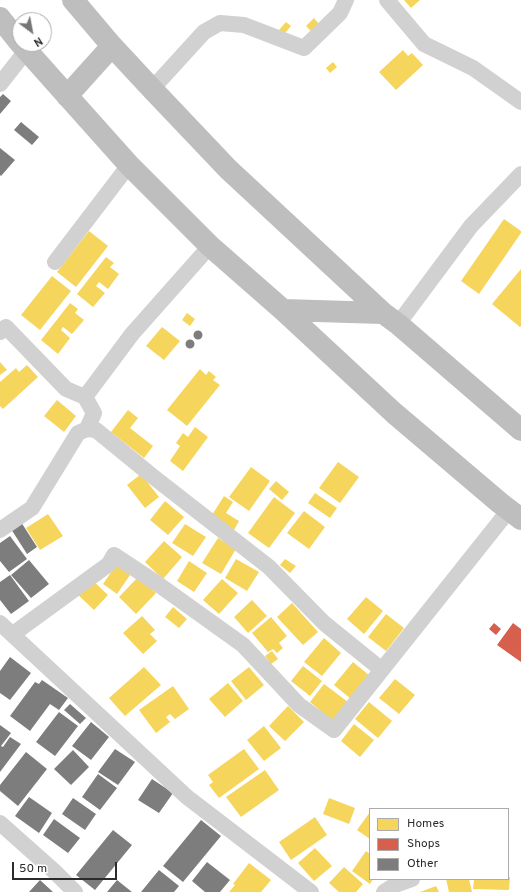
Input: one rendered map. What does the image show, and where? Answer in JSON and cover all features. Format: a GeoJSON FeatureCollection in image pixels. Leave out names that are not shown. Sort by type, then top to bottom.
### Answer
{"type":"FeatureCollection","features":[{"type":"Feature","properties":{"kind":"highway"},"geometry":{"type":"LineString","coordinates":[[73,0],[112,46],[228,169],[391,319],[521,430]]}},
{"type":"Feature","properties":{"kind":"highway"},"geometry":{"type":"LineString","coordinates":[[0,18],[12,33]]}},
{"type":"Feature","properties":{"kind":"highway"},"geometry":{"type":"LineString","coordinates":[[67,96],[112,46]]}},
{"type":"Feature","properties":{"kind":"highway"},"geometry":{"type":"LineString","coordinates":[[27,52],[129,165],[210,246],[394,412],[515,514]]}},
{"type":"Feature","properties":{"kind":"highway"},"geometry":{"type":"LineString","coordinates":[[282,310],[391,319]]}},
{"type":"Feature","properties":{"kind":"street"},"geometry":{"type":"LineString","coordinates":[[152,89],[204,32],[220,23],[244,25],[304,48],[340,13],[346,0]]}},
{"type":"Feature","properties":{"kind":"street"},"geometry":{"type":"LineString","coordinates":[[387,0],[424,44],[473,68],[521,102]]}},
{"type":"Feature","properties":{"kind":"street"},"geometry":{"type":"LineString","coordinates":[[0,84],[19,52]]}},
{"type":"Feature","properties":{"kind":"street"},"geometry":{"type":"LineString","coordinates":[[55,262],[129,165]]}},
{"type":"Feature","properties":{"kind":"street"},"geometry":{"type":"LineString","coordinates":[[391,319],[471,226],[521,174]]}},
{"type":"Feature","properties":{"kind":"street"},"geometry":{"type":"LineString","coordinates":[[85,397],[132,334],[210,246]]}},
{"type":"Feature","properties":{"kind":"street"},"geometry":{"type":"LineString","coordinates":[[0,332],[6,327],[66,389],[85,397],[94,413],[87,429]]}},
{"type":"Feature","properties":{"kind":"street"},"geometry":{"type":"LineString","coordinates":[[0,530],[32,508],[78,433],[87,429],[96,430],[269,567],[324,623],[382,670]]}},
{"type":"Feature","properties":{"kind":"street"},"geometry":{"type":"LineString","coordinates":[[12,634],[109,564],[114,555],[155,582],[243,645],[299,705],[334,730],[382,670],[515,514]]}},
{"type":"Feature","properties":{"kind":"street"},"geometry":{"type":"LineString","coordinates":[[0,623],[187,797],[311,892]]}},
{"type":"Feature","properties":{"kind":"street"},"geometry":{"type":"LineString","coordinates":[[0,824],[54,871],[75,892]]}},
{"type":"Feature","properties":{"kind":"street"},"geometry":{"type":"LineString","coordinates":[[392,890],[410,880]]}},
{"type":"Feature","properties":{"kind":"building: Homes"},"geometry":{"type":"Polygon","coordinates":[[[404,0],[420,0],[411,8],[404,0]]]}},
{"type":"Feature","properties":{"kind":"building: Homes"},"geometry":{"type":"Polygon","coordinates":[[[314,18],[319,24],[311,31],[306,26],[314,18]]]}},
{"type":"Feature","properties":{"kind":"building: Homes"},"geometry":{"type":"Polygon","coordinates":[[[286,22],[291,26],[284,34],[279,30],[286,22]]]}},
{"type":"Feature","properties":{"kind":"building: Homes"},"geometry":{"type":"Polygon","coordinates":[[[403,50],[408,56],[412,53],[423,65],[396,90],[379,72],[403,50]]]}},
{"type":"Feature","properties":{"kind":"building: Homes"},"geometry":{"type":"Polygon","coordinates":[[[333,62],[337,67],[330,73],[326,68],[333,62]]]}},
{"type":"Feature","properties":{"kind":"building: Homes"},"geometry":{"type":"Polygon","coordinates":[[[504,219],[521,231],[521,233],[479,294],[461,281],[504,219]]]}},
{"type":"Feature","properties":{"kind":"building: Homes"},"geometry":{"type":"Polygon","coordinates":[[[89,231],[108,246],[76,287],[57,272],[89,231]]]}},
{"type":"Feature","properties":{"kind":"building: Homes"},"geometry":{"type":"Polygon","coordinates":[[[106,257],[114,263],[110,267],[119,274],[108,289],[99,282],[96,286],[105,293],[93,307],[77,294],[106,257]]]}},
{"type":"Feature","properties":{"kind":"building: Homes"},"geometry":{"type":"Polygon","coordinates":[[[521,269],[521,326],[520,327],[492,304],[521,269]]]}},
{"type":"Feature","properties":{"kind":"building: Homes"},"geometry":{"type":"Polygon","coordinates":[[[52,276],[71,291],[40,330],[21,315],[52,276]]]}},
{"type":"Feature","properties":{"kind":"building: Homes"},"geometry":{"type":"Polygon","coordinates":[[[70,303],[78,309],[75,313],[84,320],[72,334],[63,327],[61,330],[70,338],[58,354],[41,340],[70,303]]]}},
{"type":"Feature","properties":{"kind":"building: Homes"},"geometry":{"type":"Polygon","coordinates":[[[187,313],[195,319],[190,326],[182,320],[187,313]]]}},
{"type":"Feature","properties":{"kind":"building: Homes"},"geometry":{"type":"Polygon","coordinates":[[[162,327],[180,341],[164,360],[146,346],[162,327]]]}},
{"type":"Feature","properties":{"kind":"building: Homes"},"geometry":{"type":"Polygon","coordinates":[[[0,362],[7,370],[0,375],[0,362]]]}},
{"type":"Feature","properties":{"kind":"building: Homes"},"geometry":{"type":"Polygon","coordinates":[[[27,365],[38,377],[3,409],[0,406],[0,382],[16,368],[19,372],[27,365]]]}},
{"type":"Feature","properties":{"kind":"building: Homes"},"geometry":{"type":"Polygon","coordinates":[[[200,369],[206,375],[209,371],[216,377],[213,380],[220,385],[187,426],[167,410],[200,369]]]}},
{"type":"Feature","properties":{"kind":"building: Homes"},"geometry":{"type":"Polygon","coordinates":[[[57,400],[76,416],[64,432],[44,416],[57,400]]]}},
{"type":"Feature","properties":{"kind":"building: Homes"},"geometry":{"type":"Polygon","coordinates":[[[128,410],[138,418],[130,428],[153,446],[144,458],[111,432],[128,410]]]}},
{"type":"Feature","properties":{"kind":"building: Homes"},"geometry":{"type":"Polygon","coordinates":[[[195,427],[208,437],[183,471],[170,461],[180,446],[176,443],[183,433],[188,437],[195,427]]]}},
{"type":"Feature","properties":{"kind":"building: Homes"},"geometry":{"type":"Polygon","coordinates":[[[338,462],[359,477],[340,503],[319,488],[338,462]]]}},
{"type":"Feature","properties":{"kind":"building: Homes"},"geometry":{"type":"Polygon","coordinates":[[[251,467],[270,481],[249,511],[229,497],[251,467]]]}},
{"type":"Feature","properties":{"kind":"building: Homes"},"geometry":{"type":"Polygon","coordinates":[[[141,474],[159,497],[145,508],[127,485],[141,474]]]}},
{"type":"Feature","properties":{"kind":"building: Homes"},"geometry":{"type":"Polygon","coordinates":[[[276,481],[289,492],[282,500],[269,489],[276,481]]]}},
{"type":"Feature","properties":{"kind":"building: Homes"},"geometry":{"type":"Polygon","coordinates":[[[315,493],[337,508],[330,518],[308,503],[315,493]]]}},
{"type":"Feature","properties":{"kind":"building: Homes"},"geometry":{"type":"Polygon","coordinates":[[[224,496],[233,502],[226,513],[239,521],[234,530],[212,515],[224,496]]]}},
{"type":"Feature","properties":{"kind":"building: Homes"},"geometry":{"type":"Polygon","coordinates":[[[274,497],[295,513],[269,548],[248,533],[274,497]]]}},
{"type":"Feature","properties":{"kind":"building: Homes"},"geometry":{"type":"Polygon","coordinates":[[[165,501],[184,517],[168,535],[150,520],[165,501]]]}},
{"type":"Feature","properties":{"kind":"building: Homes"},"geometry":{"type":"Polygon","coordinates":[[[304,511],[325,527],[309,549],[287,533],[304,511]]]}},
{"type":"Feature","properties":{"kind":"building: Homes"},"geometry":{"type":"Polygon","coordinates":[[[48,514],[63,536],[40,550],[26,528],[48,514]]]}},
{"type":"Feature","properties":{"kind":"building: Homes"},"geometry":{"type":"Polygon","coordinates":[[[185,524],[206,537],[193,556],[172,543],[185,524]]]}},
{"type":"Feature","properties":{"kind":"building: Homes"},"geometry":{"type":"Polygon","coordinates":[[[218,538],[236,549],[221,574],[202,563],[218,538]]]}},
{"type":"Feature","properties":{"kind":"building: Homes"},"geometry":{"type":"Polygon","coordinates":[[[164,541],[182,557],[163,579],[145,562],[164,541]]]}},
{"type":"Feature","properties":{"kind":"building: Homes"},"geometry":{"type":"Polygon","coordinates":[[[236,559],[259,572],[247,591],[225,578],[236,559]]]}},
{"type":"Feature","properties":{"kind":"building: Homes"},"geometry":{"type":"Polygon","coordinates":[[[285,559],[296,566],[290,573],[280,565],[285,559]]]}},
{"type":"Feature","properties":{"kind":"building: Homes"},"geometry":{"type":"Polygon","coordinates":[[[189,561],[207,573],[194,592],[177,581],[189,561]]]}},
{"type":"Feature","properties":{"kind":"building: Homes"},"geometry":{"type":"Polygon","coordinates":[[[116,565],[130,575],[117,594],[103,584],[116,565]]]}},
{"type":"Feature","properties":{"kind":"building: Homes"},"geometry":{"type":"Polygon","coordinates":[[[89,577],[108,595],[94,610],[75,592],[89,577]]]}},
{"type":"Feature","properties":{"kind":"building: Homes"},"geometry":{"type":"Polygon","coordinates":[[[138,577],[156,593],[136,614],[119,597],[138,577]]]}},
{"type":"Feature","properties":{"kind":"building: Homes"},"geometry":{"type":"Polygon","coordinates":[[[222,579],[238,593],[219,614],[203,600],[222,579]]]}},
{"type":"Feature","properties":{"kind":"building: Homes"},"geometry":{"type":"Polygon","coordinates":[[[366,597],[383,611],[364,634],[347,619],[366,597]]]}},
{"type":"Feature","properties":{"kind":"building: Homes"},"geometry":{"type":"Polygon","coordinates":[[[252,600],[267,616],[248,633],[234,617],[252,600]]]}},
{"type":"Feature","properties":{"kind":"building: Homes"},"geometry":{"type":"Polygon","coordinates":[[[292,603],[318,632],[303,645],[277,617],[292,603]]]}},
{"type":"Feature","properties":{"kind":"building: Homes"},"geometry":{"type":"Polygon","coordinates":[[[173,607],[187,619],[179,628],[165,617],[173,607]]]}},
{"type":"Feature","properties":{"kind":"building: Homes"},"geometry":{"type":"Polygon","coordinates":[[[386,614],[404,628],[386,651],[368,637],[386,614]]]}},
{"type":"Feature","properties":{"kind":"building: Homes"},"geometry":{"type":"Polygon","coordinates":[[[142,616],[155,630],[150,634],[157,641],[143,654],[123,633],[142,616]]]}},
{"type":"Feature","properties":{"kind":"building: Homes"},"geometry":{"type":"Polygon","coordinates":[[[271,617],[287,636],[279,643],[283,648],[277,653],[273,649],[268,652],[252,633],[271,617]]]}},
{"type":"Feature","properties":{"kind":"building: Homes"},"geometry":{"type":"Polygon","coordinates":[[[324,638],[341,653],[322,676],[304,662],[324,638]]]}},
{"type":"Feature","properties":{"kind":"building: Homes"},"geometry":{"type":"Polygon","coordinates":[[[272,651],[278,659],[271,664],[265,656],[272,651]]]}},
{"type":"Feature","properties":{"kind":"building: Homes"},"geometry":{"type":"Polygon","coordinates":[[[353,662],[370,676],[351,699],[334,685],[353,662]]]}},
{"type":"Feature","properties":{"kind":"building: Homes"},"geometry":{"type":"Polygon","coordinates":[[[303,666],[322,681],[310,696],[291,681],[303,666]]]}},
{"type":"Feature","properties":{"kind":"building: Homes"},"geometry":{"type":"Polygon","coordinates":[[[144,667],[161,685],[125,716],[109,698],[144,667]]]}},
{"type":"Feature","properties":{"kind":"building: Homes"},"geometry":{"type":"Polygon","coordinates":[[[249,667],[264,685],[246,700],[231,681],[249,667]]]}},
{"type":"Feature","properties":{"kind":"building: Homes"},"geometry":{"type":"Polygon","coordinates":[[[395,679],[415,695],[399,714],[379,698],[395,679]]]}},
{"type":"Feature","properties":{"kind":"building: Homes"},"geometry":{"type":"Polygon","coordinates":[[[228,683],[243,701],[225,717],[209,699],[228,683]]]}},
{"type":"Feature","properties":{"kind":"building: Homes"},"geometry":{"type":"Polygon","coordinates":[[[324,684],[348,702],[333,721],[310,702],[324,684]]]}},
{"type":"Feature","properties":{"kind":"building: Homes"},"geometry":{"type":"Polygon","coordinates":[[[173,686],[189,709],[175,719],[170,714],[166,717],[170,722],[156,733],[139,710],[173,686]]]}},
{"type":"Feature","properties":{"kind":"building: Homes"},"geometry":{"type":"Polygon","coordinates":[[[369,702],[392,721],[378,738],[355,719],[369,702]]]}},
{"type":"Feature","properties":{"kind":"building: Homes"},"geometry":{"type":"Polygon","coordinates":[[[288,706],[304,722],[285,741],[269,726],[288,706]]]}},
{"type":"Feature","properties":{"kind":"building: Homes"},"geometry":{"type":"Polygon","coordinates":[[[354,724],[374,740],[360,757],[341,741],[354,724]]]}},
{"type":"Feature","properties":{"kind":"building: Homes"},"geometry":{"type":"Polygon","coordinates":[[[264,726],[281,748],[264,761],[247,740],[264,726]]]}},
{"type":"Feature","properties":{"kind":"building: Homes"},"geometry":{"type":"Polygon","coordinates":[[[244,749],[259,769],[219,798],[209,785],[213,782],[208,775],[244,749]]]}},
{"type":"Feature","properties":{"kind":"building: Homes"},"geometry":{"type":"Polygon","coordinates":[[[265,770],[279,790],[241,817],[226,797],[265,770]]]}},
{"type":"Feature","properties":{"kind":"building: Homes"},"geometry":{"type":"Polygon","coordinates":[[[329,798],[355,808],[349,824],[323,814],[329,798]]]}},
{"type":"Feature","properties":{"kind":"building: Homes"},"geometry":{"type":"Polygon","coordinates":[[[369,813],[369,838],[357,830],[369,813]]]}},
{"type":"Feature","properties":{"kind":"building: Homes"},"geometry":{"type":"Polygon","coordinates":[[[315,817],[327,835],[291,860],[279,842],[315,817]]]}},
{"type":"Feature","properties":{"kind":"building: Homes"},"geometry":{"type":"Polygon","coordinates":[[[315,848],[332,866],[314,881],[298,863],[315,848]]]}},
{"type":"Feature","properties":{"kind":"building: Homes"},"geometry":{"type":"Polygon","coordinates":[[[366,851],[369,853],[369,880],[372,880],[370,884],[352,871],[366,851]]]}},
{"type":"Feature","properties":{"kind":"building: Homes"},"geometry":{"type":"Polygon","coordinates":[[[249,863],[271,880],[261,892],[229,892],[235,885],[233,884],[249,863]]]}},
{"type":"Feature","properties":{"kind":"building: Homes"},"geometry":{"type":"Polygon","coordinates":[[[344,867],[363,884],[356,892],[339,892],[329,883],[344,867]]]}},
{"type":"Feature","properties":{"kind":"building: Homes"},"geometry":{"type":"Polygon","coordinates":[[[510,877],[509,890],[473,889],[474,880],[509,880],[510,877]]]}},
{"type":"Feature","properties":{"kind":"building: Homes"},"geometry":{"type":"Polygon","coordinates":[[[446,880],[469,880],[472,892],[449,892],[446,880]]]}},
{"type":"Feature","properties":{"kind":"building: Homes"},"geometry":{"type":"Polygon","coordinates":[[[436,886],[439,892],[420,892],[436,886]]]}},
{"type":"Feature","properties":{"kind":"building: Shops"},"geometry":{"type":"Polygon","coordinates":[[[494,623],[501,629],[496,635],[489,629],[494,623]]]}},
{"type":"Feature","properties":{"kind":"building: Shops"},"geometry":{"type":"Polygon","coordinates":[[[513,623],[521,629],[521,662],[497,645],[513,623]]]}},
{"type":"Feature","properties":{"kind":"building: Other"},"geometry":{"type":"Polygon","coordinates":[[[3,94],[11,101],[0,114],[0,97],[3,94]]]}},
{"type":"Feature","properties":{"kind":"building: Other"},"geometry":{"type":"Polygon","coordinates":[[[21,122],[39,137],[32,145],[14,130],[21,122]]]}},
{"type":"Feature","properties":{"kind":"building: Other"},"geometry":{"type":"Polygon","coordinates":[[[0,148],[15,160],[1,176],[0,175],[0,148]]]}},
{"type":"Feature","properties":{"kind":"building: Other"},"geometry":{"type":"Polygon","coordinates":[[[198,330],[203,335],[198,340],[193,335],[198,330]]]}},
{"type":"Feature","properties":{"kind":"building: Other"},"geometry":{"type":"Polygon","coordinates":[[[190,339],[195,344],[190,349],[185,344],[190,339]]]}},
{"type":"Feature","properties":{"kind":"building: Other"},"geometry":{"type":"Polygon","coordinates":[[[21,522],[37,547],[27,554],[11,529],[21,522]]]}},
{"type":"Feature","properties":{"kind":"building: Other"},"geometry":{"type":"Polygon","coordinates":[[[10,536],[27,559],[9,572],[0,561],[0,543],[10,536]]]}},
{"type":"Feature","properties":{"kind":"building: Other"},"geometry":{"type":"Polygon","coordinates":[[[29,560],[49,584],[31,598],[11,575],[29,560]]]}},
{"type":"Feature","properties":{"kind":"building: Other"},"geometry":{"type":"Polygon","coordinates":[[[10,575],[29,601],[11,614],[0,600],[0,582],[10,575]]]}},
{"type":"Feature","properties":{"kind":"building: Other"},"geometry":{"type":"Polygon","coordinates":[[[10,657],[31,673],[10,700],[0,693],[0,671],[10,657]]]}},
{"type":"Feature","properties":{"kind":"building: Other"},"geometry":{"type":"Polygon","coordinates":[[[42,680],[68,698],[59,710],[50,704],[30,731],[10,716],[35,682],[39,684],[42,680]]]}},
{"type":"Feature","properties":{"kind":"building: Other"},"geometry":{"type":"Polygon","coordinates":[[[70,704],[86,718],[80,724],[64,710],[70,704]]]}},
{"type":"Feature","properties":{"kind":"building: Other"},"geometry":{"type":"Polygon","coordinates":[[[59,712],[78,726],[55,756],[36,742],[59,712]]]}},
{"type":"Feature","properties":{"kind":"building: Other"},"geometry":{"type":"Polygon","coordinates":[[[91,722],[109,737],[91,760],[72,746],[91,722]]]}},
{"type":"Feature","properties":{"kind":"building: Other"},"geometry":{"type":"Polygon","coordinates":[[[0,725],[11,733],[1,746],[3,747],[10,737],[21,744],[0,772],[0,725]]]}},
{"type":"Feature","properties":{"kind":"building: Other"},"geometry":{"type":"Polygon","coordinates":[[[115,749],[135,762],[118,785],[98,772],[115,749]]]}},
{"type":"Feature","properties":{"kind":"building: Other"},"geometry":{"type":"Polygon","coordinates":[[[73,750],[89,767],[71,785],[54,769],[73,750]]]}},
{"type":"Feature","properties":{"kind":"building: Other"},"geometry":{"type":"Polygon","coordinates":[[[26,752],[47,769],[18,806],[0,791],[0,785],[26,752]]]}},
{"type":"Feature","properties":{"kind":"building: Other"},"geometry":{"type":"Polygon","coordinates":[[[98,774],[117,788],[100,810],[82,797],[98,774]]]}},
{"type":"Feature","properties":{"kind":"building: Other"},"geometry":{"type":"Polygon","coordinates":[[[152,779],[173,793],[159,813],[138,800],[152,779]]]}},
{"type":"Feature","properties":{"kind":"building: Other"},"geometry":{"type":"Polygon","coordinates":[[[29,797],[52,813],[39,833],[15,816],[29,797]]]}},
{"type":"Feature","properties":{"kind":"building: Other"},"geometry":{"type":"Polygon","coordinates":[[[73,798],[96,814],[85,830],[62,814],[73,798]]]}},
{"type":"Feature","properties":{"kind":"building: Other"},"geometry":{"type":"Polygon","coordinates":[[[54,819],[80,838],[68,853],[43,835],[54,819]]]}},
{"type":"Feature","properties":{"kind":"building: Other"},"geometry":{"type":"Polygon","coordinates":[[[201,820],[221,836],[183,882],[163,866],[201,820]]]}},
{"type":"Feature","properties":{"kind":"building: Other"},"geometry":{"type":"Polygon","coordinates":[[[113,830],[132,845],[95,890],[76,875],[113,830]]]}},
{"type":"Feature","properties":{"kind":"building: Other"},"geometry":{"type":"Polygon","coordinates":[[[207,862],[230,880],[220,892],[205,892],[192,881],[207,862]]]}},
{"type":"Feature","properties":{"kind":"building: Other"},"geometry":{"type":"Polygon","coordinates":[[[159,870],[179,886],[174,892],[141,892],[159,870]]]}},
{"type":"Feature","properties":{"kind":"building: Other"},"geometry":{"type":"Polygon","coordinates":[[[40,880],[53,892],[29,892],[40,880]]]}},
{"type":"Feature","properties":{"kind":"building: Other"},"geometry":{"type":"Polygon","coordinates":[[[117,880],[132,892],[107,892],[117,880]]]}}]}
